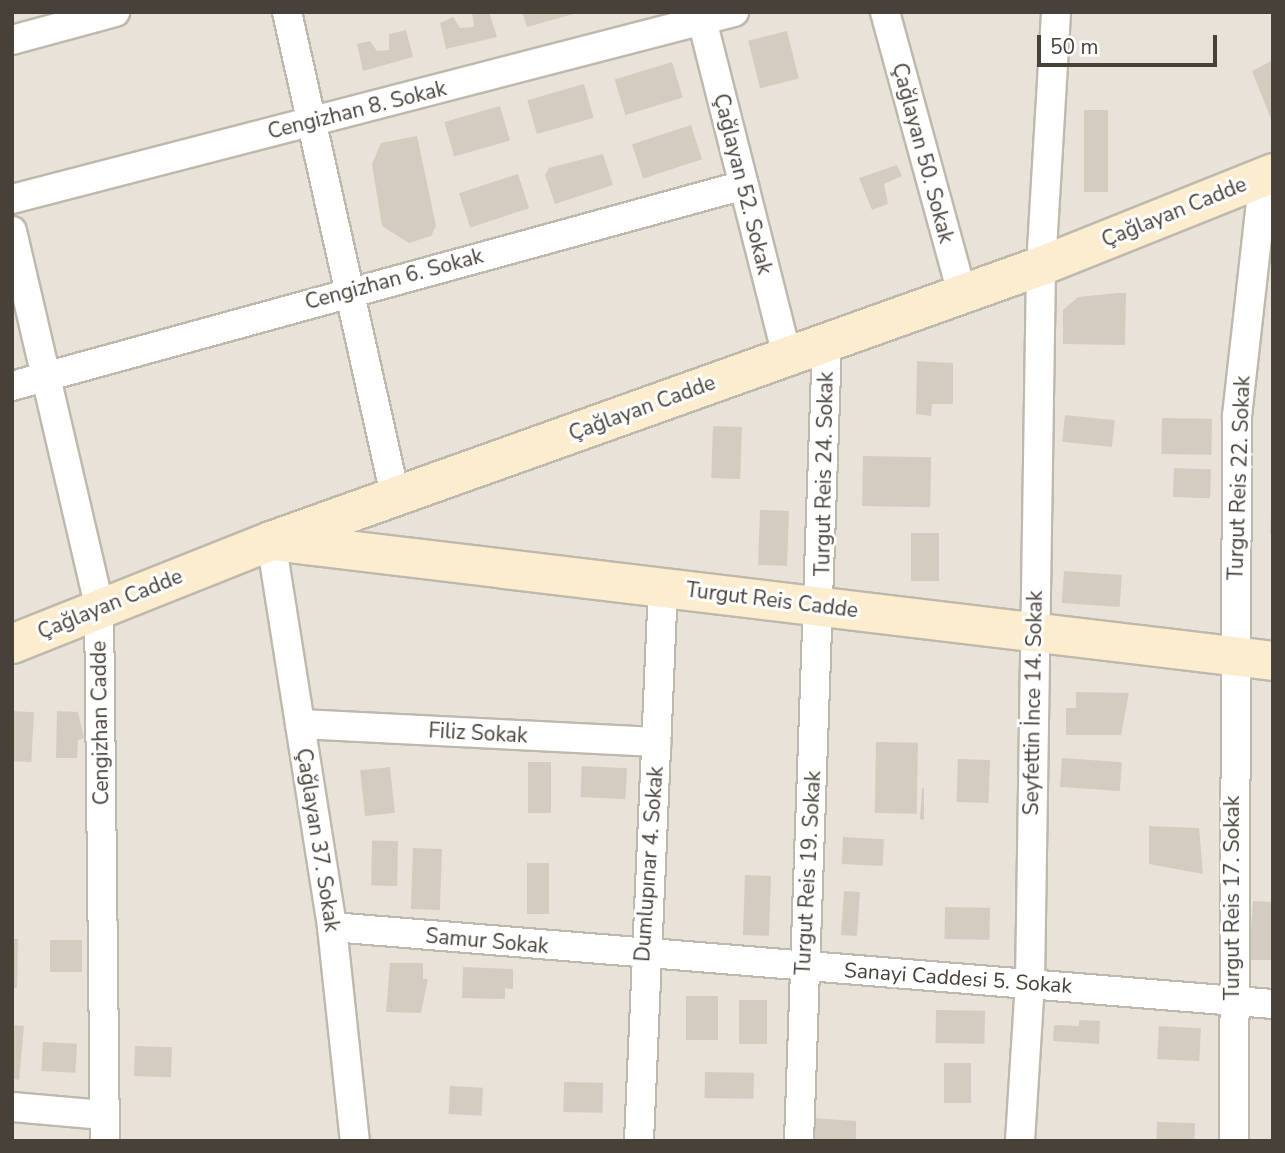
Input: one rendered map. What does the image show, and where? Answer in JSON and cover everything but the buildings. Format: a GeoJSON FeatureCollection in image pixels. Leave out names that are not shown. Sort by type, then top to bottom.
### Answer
{"type":"FeatureCollection","features":[{"type":"Feature","properties":{"kind":"street"},"geometry":{"type":"LineString","coordinates":[[12,40],[115,12]]}},
{"type":"Feature","properties":{"kind":"street"},"geometry":{"type":"LineString","coordinates":[[286,12],[395,496]]}},
{"type":"Feature","properties":{"kind":"street","name":"Cengizhan 8. Sokak"},"geometry":{"type":"LineString","coordinates":[[12,199],[702,18],[734,12]]}},
{"type":"Feature","properties":{"kind":"street","name":"Çağlayan 50. Sokak"},"geometry":{"type":"LineString","coordinates":[[885,12],[962,294]]}},
{"type":"Feature","properties":{"kind":"street","name":"Seyfettin İnce 14. Sokak"},"geometry":{"type":"LineString","coordinates":[[1020,1141],[1030,983],[1033,631],[1041,266],[1056,12]]}},
{"type":"Feature","properties":{"kind":"street","name":"Çağlayan 52. Sokak"},"geometry":{"type":"LineString","coordinates":[[702,18],[787,356]]}},
{"type":"Feature","properties":{"kind":"street","name":"Çağlayan Cadde"},"geometry":{"type":"LineString","coordinates":[[12,644],[99,606],[271,541],[1041,266],[1268,174]]}},
{"type":"Feature","properties":{"kind":"street","name":"Turgut Reis 22. Sokak"},"geometry":{"type":"LineString","coordinates":[[1234,655],[1237,416],[1268,174]]}},
{"type":"Feature","properties":{"kind":"street","name":"Cengizhan 6. Sokak"},"geometry":{"type":"LineString","coordinates":[[12,387],[349,291],[744,185]]}},
{"type":"Feature","properties":{"kind":"street","name":"Cengizhan Cadde"},"geometry":{"type":"LineString","coordinates":[[12,231],[99,606],[105,1128]]}},
{"type":"Feature","properties":{"kind":"street","name":"Turgut Reis 24. Sokak"},"geometry":{"type":"LineString","coordinates":[[821,606],[827,343]]}},
{"type":"Feature","properties":{"kind":"street","name":"Turgut Reis Cadde"},"geometry":{"type":"LineString","coordinates":[[271,541],[1273,661]]}},
{"type":"Feature","properties":{"kind":"street","name":"Çağlayan 37. Sokak"},"geometry":{"type":"LineString","coordinates":[[271,541],[332,927],[355,1141]]}},
{"type":"Feature","properties":{"kind":"street","name":"Dumlupınar 4. Sokak"},"geometry":{"type":"LineString","coordinates":[[639,1141],[643,954],[657,742],[663,587]]}},
{"type":"Feature","properties":{"kind":"street","name":"Turgut Reis 19. Sokak"},"geometry":{"type":"LineString","coordinates":[[799,1141],[803,967],[821,606]]}},
{"type":"Feature","properties":{"kind":"street","name":"Turgut Reis 17. Sokak"},"geometry":{"type":"LineString","coordinates":[[1234,655],[1231,1002],[1234,1141]]}},
{"type":"Feature","properties":{"kind":"street","name":"Filiz Sokak"},"geometry":{"type":"LineString","coordinates":[[300,724],[657,742]]}},
{"type":"Feature","properties":{"kind":"street","name":"Samur Sokak"},"geometry":{"type":"LineString","coordinates":[[332,927],[643,954]]}},
{"type":"Feature","properties":{"kind":"street","name":"Sanayi Caddesi 5. Sokak"},"geometry":{"type":"LineString","coordinates":[[643,954],[1273,1004]]}},
{"type":"Feature","properties":{"kind":"street"},"geometry":{"type":"LineString","coordinates":[[12,1107],[105,1128]]}},
{"type":"Feature","properties":{"kind":"shaded area"},"geometry":{"type":"Polygon","coordinates":[[[12,12],[1273,12],[1273,1141],[12,1141],[12,12]]]}}]}
